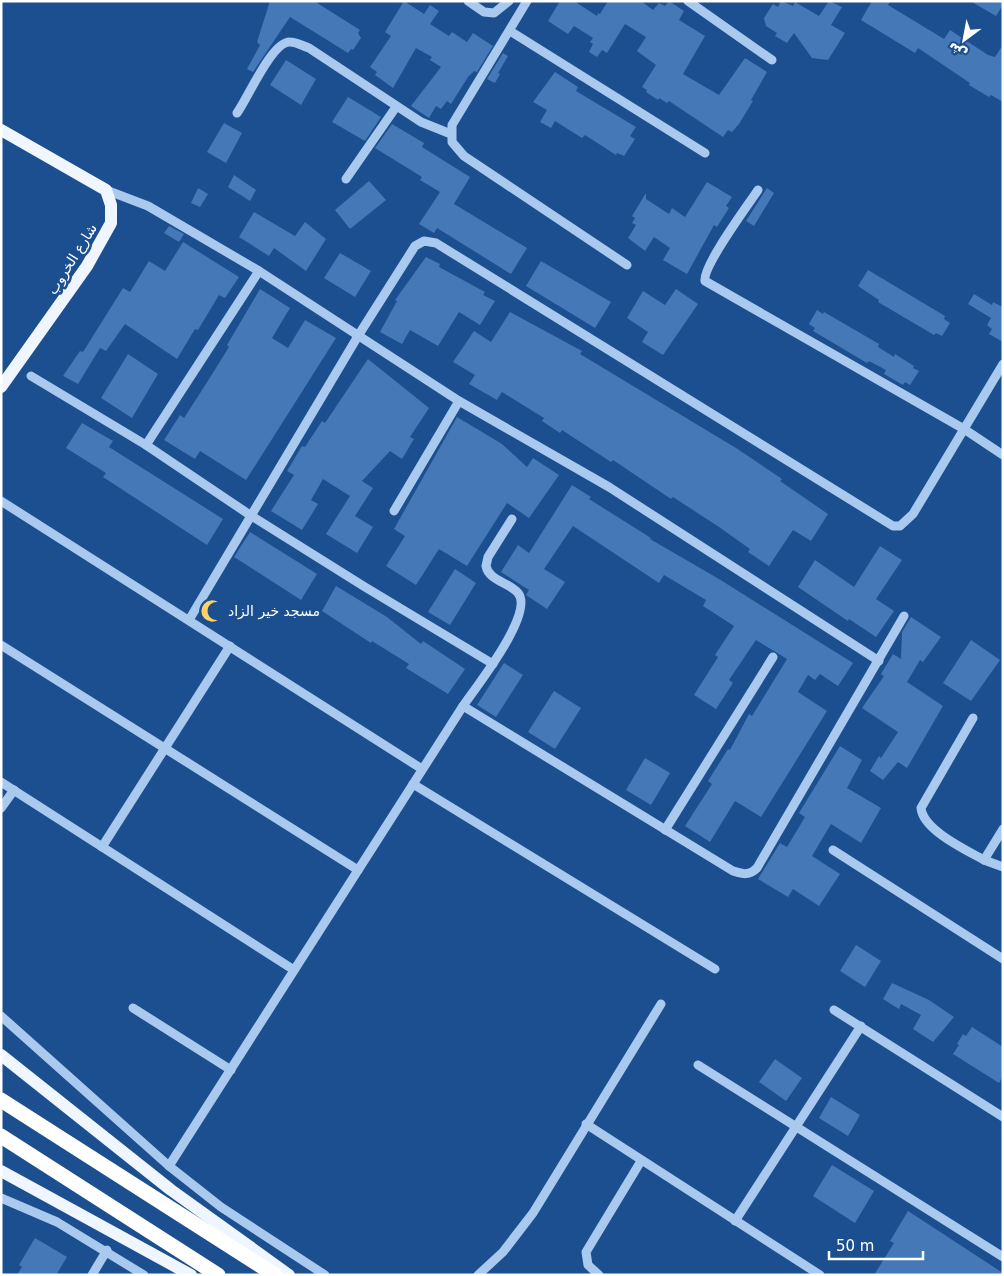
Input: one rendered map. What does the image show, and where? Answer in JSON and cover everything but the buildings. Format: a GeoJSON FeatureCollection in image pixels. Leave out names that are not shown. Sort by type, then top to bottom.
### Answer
{"type":"FeatureCollection","features":[{"type":"Feature","properties":{"kind":"highway"},"geometry":{"type":"LineString","coordinates":[[1,1100],[275,1275]]}},
{"type":"Feature","properties":{"kind":"highway"},"geometry":{"type":"LineString","coordinates":[[1,1136],[218,1275]]}},
{"type":"Feature","properties":{"kind":"main road"},"geometry":{"type":"LineString","coordinates":[[1,130],[106,190]]}},
{"type":"Feature","properties":{"kind":"main road","name":"شارع الخروب"},"geometry":{"type":"LineString","coordinates":[[1,387],[76,282],[111,223],[111,205],[106,190]]}},
{"type":"Feature","properties":{"kind":"main road"},"geometry":{"type":"LineString","coordinates":[[1,1055],[171,1190],[289,1275]]}},
{"type":"Feature","properties":{"kind":"main road"},"geometry":{"type":"LineString","coordinates":[[1,1171],[192,1275]]}},
{"type":"Feature","properties":{"kind":"street"},"geometry":{"type":"LineString","coordinates":[[468,1],[484,12],[494,13],[509,1]]}},
{"type":"Feature","properties":{"kind":"street"},"geometry":{"type":"LineString","coordinates":[[527,1],[452,125],[452,142],[464,156],[627,265]]}},
{"type":"Feature","properties":{"kind":"street"},"geometry":{"type":"LineString","coordinates":[[688,1],[772,60]]}},
{"type":"Feature","properties":{"kind":"street"},"geometry":{"type":"LineString","coordinates":[[510,31],[705,153]]}},
{"type":"Feature","properties":{"kind":"street"},"geometry":{"type":"LineString","coordinates":[[237,112],[247,99],[272,51],[281,43],[290,42],[309,48],[420,122],[451,134]]}},
{"type":"Feature","properties":{"kind":"street"},"geometry":{"type":"LineString","coordinates":[[346,179],[396,106]]}},
{"type":"Feature","properties":{"kind":"street"},"geometry":{"type":"LineString","coordinates":[[106,190],[148,206],[259,271],[459,401],[609,488],[878,660]]}},
{"type":"Feature","properties":{"kind":"street"},"geometry":{"type":"LineString","coordinates":[[758,190],[710,263],[704,276],[705,281],[964,429],[1003,456]]}},
{"type":"Feature","properties":{"kind":"street"},"geometry":{"type":"LineString","coordinates":[[189,620],[358,336],[414,246],[424,241],[436,243],[894,526],[900,526],[913,514],[1003,364]]}},
{"type":"Feature","properties":{"kind":"street"},"geometry":{"type":"LineString","coordinates":[[146,445],[259,271]]}},
{"type":"Feature","properties":{"kind":"street"},"geometry":{"type":"LineString","coordinates":[[31,376],[146,445],[364,588],[493,664]]}},
{"type":"Feature","properties":{"kind":"street"},"geometry":{"type":"LineString","coordinates":[[394,512],[459,401]]}},
{"type":"Feature","properties":{"kind":"street"},"geometry":{"type":"LineString","coordinates":[[1,501],[422,770]]}},
{"type":"Feature","properties":{"kind":"street"},"geometry":{"type":"LineString","coordinates":[[169,1166],[463,706],[493,664],[522,610],[522,602],[517,591],[490,574],[486,566],[488,557],[512,519]]}},
{"type":"Feature","properties":{"kind":"street"},"geometry":{"type":"LineString","coordinates":[[463,706],[733,871],[745,874],[752,872],[904,616]]}},
{"type":"Feature","properties":{"kind":"street"},"geometry":{"type":"LineString","coordinates":[[1,645],[166,747],[358,870]]}},
{"type":"Feature","properties":{"kind":"street"},"geometry":{"type":"LineString","coordinates":[[102,847],[230,646]]}},
{"type":"Feature","properties":{"kind":"street"},"geometry":{"type":"LineString","coordinates":[[666,830],[773,657]]}},
{"type":"Feature","properties":{"kind":"street"},"geometry":{"type":"LineString","coordinates":[[974,718],[921,808],[928,822],[951,842],[984,860],[1003,867]]}},
{"type":"Feature","properties":{"kind":"street"},"geometry":{"type":"LineString","coordinates":[[1,782],[294,970]]}},
{"type":"Feature","properties":{"kind":"street"},"geometry":{"type":"LineString","coordinates":[[413,784],[715,969]]}},
{"type":"Feature","properties":{"kind":"street"},"geometry":{"type":"LineString","coordinates":[[1,808],[14,790]]}},
{"type":"Feature","properties":{"kind":"street"},"geometry":{"type":"LineString","coordinates":[[984,860],[1003,830]]}},
{"type":"Feature","properties":{"kind":"street"},"geometry":{"type":"LineString","coordinates":[[834,850],[1003,959]]}},
{"type":"Feature","properties":{"kind":"street"},"geometry":{"type":"LineString","coordinates":[[478,1275],[503,1252],[519,1233],[660,1004]]}},
{"type":"Feature","properties":{"kind":"street"},"geometry":{"type":"LineString","coordinates":[[133,1008],[231,1070]]}},
{"type":"Feature","properties":{"kind":"street"},"geometry":{"type":"LineString","coordinates":[[834,1010],[1003,1117]]}},
{"type":"Feature","properties":{"kind":"street"},"geometry":{"type":"LineString","coordinates":[[1,1016],[169,1166],[221,1207],[325,1275]]}},
{"type":"Feature","properties":{"kind":"street"},"geometry":{"type":"LineString","coordinates":[[735,1221],[861,1026]]}},
{"type":"Feature","properties":{"kind":"street"},"geometry":{"type":"LineString","coordinates":[[698,1065],[1003,1257]]}},
{"type":"Feature","properties":{"kind":"street"},"geometry":{"type":"LineString","coordinates":[[586,1124],[820,1275]]}},
{"type":"Feature","properties":{"kind":"street"},"geometry":{"type":"LineString","coordinates":[[599,1275],[588,1266],[586,1252],[642,1161]]}},
{"type":"Feature","properties":{"kind":"street"},"geometry":{"type":"LineString","coordinates":[[2,1200],[57,1222],[107,1250],[144,1275]]}},
{"type":"Feature","properties":{"kind":"street"},"geometry":{"type":"LineString","coordinates":[[92,1275],[107,1250]]}},
{"type":"Feature","properties":{"kind":"place","name":"مسجد خير الزاد"},"geometry":{"type":"Point","coordinates":[212,611]}}]}
